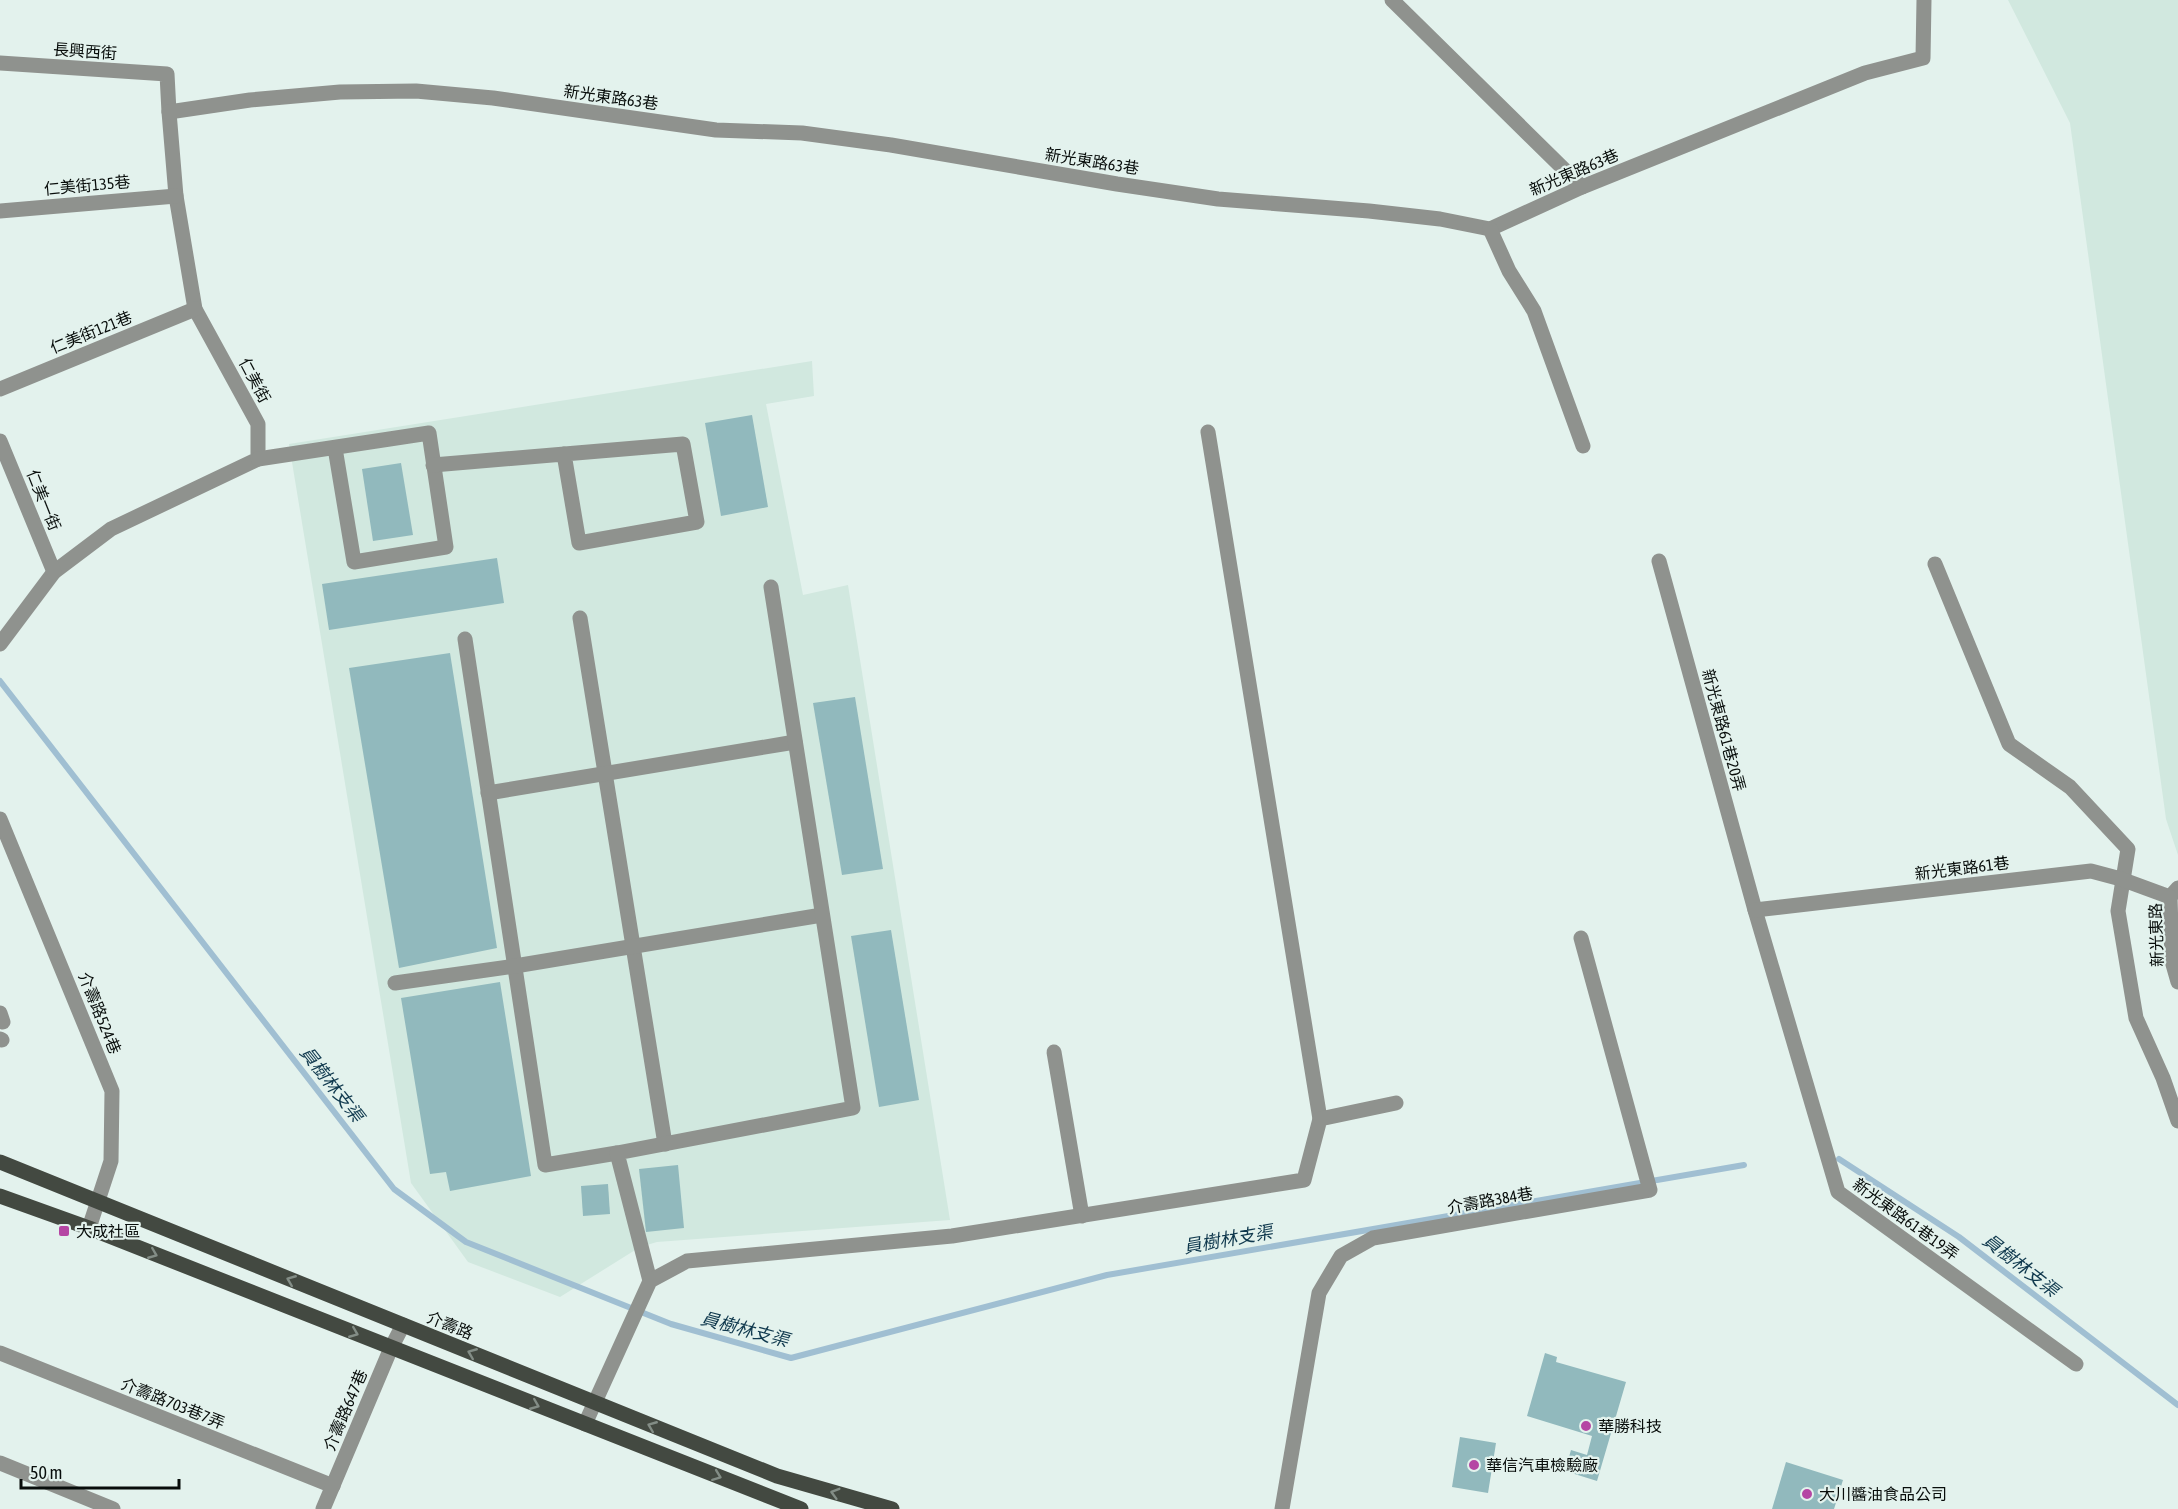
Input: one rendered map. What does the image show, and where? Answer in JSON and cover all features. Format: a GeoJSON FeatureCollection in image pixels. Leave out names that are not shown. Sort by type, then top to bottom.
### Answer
{"type":"FeatureCollection","features":[{"type":"Feature","properties":{"kind":"main road","name":"介壽路"},"geometry":{"type":"LineString","coordinates":[[0,1162],[777,1476],[892,1509]]}},
{"type":"Feature","properties":{"kind":"main road"},"geometry":{"type":"LineString","coordinates":[[0,1196],[89,1228],[801,1509]]}},
{"type":"Feature","properties":{"kind":"street"},"geometry":{"type":"LineString","coordinates":[[1392,0],[1582,187]]}},
{"type":"Feature","properties":{"kind":"street","name":"新光東路63巷"},"geometry":{"type":"LineString","coordinates":[[168,112],[250,100],[340,92],[416,91],[493,98],[716,130],[801,133],[1218,199],[1440,219],[1490,229],[1582,187],[1865,73],[1923,58],[1924,0]]}},
{"type":"Feature","properties":{"kind":"street","name":"長興西街"},"geometry":{"type":"LineString","coordinates":[[0,63],[167,74]]}},
{"type":"Feature","properties":{"kind":"street","name":"仁美街"},"geometry":{"type":"LineString","coordinates":[[167,74],[176,196],[195,309],[258,424],[258,459]]}},
{"type":"Feature","properties":{"kind":"street","name":"仁美街135巷"},"geometry":{"type":"LineString","coordinates":[[0,211],[176,196]]}},
{"type":"Feature","properties":{"kind":"street"},"geometry":{"type":"LineString","coordinates":[[1490,229],[1509,272],[1534,311],[1583,446]]}},
{"type":"Feature","properties":{"kind":"street","name":"仁美街121巷"},"geometry":{"type":"LineString","coordinates":[[0,389],[195,309]]}},
{"type":"Feature","properties":{"kind":"street"},"geometry":{"type":"LineString","coordinates":[[585,1424],[593,1402],[650,1281],[687,1261],[952,1236],[1304,1180],[1320,1119],[1208,432]]}},
{"type":"Feature","properties":{"kind":"street"},"geometry":{"type":"LineString","coordinates":[[0,644],[54,572],[111,529],[258,459],[429,433],[446,547],[354,562],[334,448]]}},
{"type":"Feature","properties":{"kind":"street","name":"仁美一街"},"geometry":{"type":"LineString","coordinates":[[0,441],[54,572]]}},
{"type":"Feature","properties":{"kind":"street"},"geometry":{"type":"LineString","coordinates":[[434,465],[457,463],[529,457],[552,455],[683,444],[697,522],[579,543],[564,454]]}},
{"type":"Feature","properties":{"kind":"street","name":"新光東路61巷20弄"},"geometry":{"type":"LineString","coordinates":[[1659,561],[1755,910]]}},
{"type":"Feature","properties":{"kind":"street"},"geometry":{"type":"LineString","coordinates":[[1935,564],[2009,744],[2070,788],[2128,849],[2121,879],[2118,912],[2136,1018],[2163,1078],[2178,1121]]}},
{"type":"Feature","properties":{"kind":"street"},"geometry":{"type":"LineString","coordinates":[[465,639],[545,1165],[617,1153],[853,1108],[771,587]]}},
{"type":"Feature","properties":{"kind":"street"},"geometry":{"type":"LineString","coordinates":[[580,618],[665,1144]]}},
{"type":"Feature","properties":{"kind":"street"},"geometry":{"type":"LineString","coordinates":[[488,792],[795,742]]}},
{"type":"Feature","properties":{"kind":"street","name":"介壽路524巷"},"geometry":{"type":"LineString","coordinates":[[0,819],[112,1091],[111,1161],[89,1228]]}},
{"type":"Feature","properties":{"kind":"street","name":"新光東路61巷"},"geometry":{"type":"LineString","coordinates":[[1755,910],[2091,871],[2174,892]]}},
{"type":"Feature","properties":{"kind":"street","name":"新光東路"},"geometry":{"type":"LineString","coordinates":[[2174,892],[2172,961],[2178,982]]}},
{"type":"Feature","properties":{"kind":"street","name":"新光東路61巷19弄"},"geometry":{"type":"LineString","coordinates":[[1755,910],[1838,1192],[2076,1364]]}},
{"type":"Feature","properties":{"kind":"street"},"geometry":{"type":"LineString","coordinates":[[395,983],[515,966],[822,915]]}},
{"type":"Feature","properties":{"kind":"street","name":"介壽路384巷"},"geometry":{"type":"LineString","coordinates":[[1282,1509],[1319,1293],[1341,1256],[1373,1238],[1650,1190],[1581,938]]}},
{"type":"Feature","properties":{"kind":"street"},"geometry":{"type":"LineString","coordinates":[[1054,1052],[1083,1215]]}},
{"type":"Feature","properties":{"kind":"street"},"geometry":{"type":"LineString","coordinates":[[1320,1119],[1396,1103]]}},
{"type":"Feature","properties":{"kind":"street"},"geometry":{"type":"LineString","coordinates":[[617,1153],[650,1281]]}},
{"type":"Feature","properties":{"kind":"street","name":"介壽路647巷"},"geometry":{"type":"LineString","coordinates":[[322,1509],[403,1325]]}},
{"type":"Feature","properties":{"kind":"street","name":"介壽路703巷7弄"},"geometry":{"type":"LineString","coordinates":[[0,1353],[333,1486]]}},
{"type":"Feature","properties":{"kind":"street"},"geometry":{"type":"LineString","coordinates":[[0,1463],[113,1509]]}},
{"type":"Feature","properties":{"kind":"shaded area"},"geometry":{"type":"Polygon","coordinates":[[[2008,0],[2178,0],[2178,855],[2166,819],[2070,123],[2008,0]]]}},
{"type":"Feature","properties":{"kind":"shaded area"},"geometry":{"type":"Polygon","coordinates":[[[812,361],[814,396],[766,404],[803,595],[848,585],[950,1220],[657,1242],[640,1247],[560,1297],[468,1262],[411,1183],[289,444],[812,361]]]}},
{"type":"Feature","properties":{"kind":"building"},"geometry":{"type":"Polygon","coordinates":[[[752,415],[768,507],[721,516],[705,423],[752,415]]]}},
{"type":"Feature","properties":{"kind":"building"},"geometry":{"type":"Polygon","coordinates":[[[401,463],[413,535],[373,541],[362,469],[401,463]]]}},
{"type":"Feature","properties":{"kind":"building"},"geometry":{"type":"Polygon","coordinates":[[[497,558],[504,603],[329,630],[322,584],[497,558]]]}},
{"type":"Feature","properties":{"kind":"building"},"geometry":{"type":"Polygon","coordinates":[[[450,653],[497,948],[399,968],[349,668],[450,653]]]}},
{"type":"Feature","properties":{"kind":"building"},"geometry":{"type":"Polygon","coordinates":[[[855,697],[883,869],[842,875],[813,703],[855,697]]]}},
{"type":"Feature","properties":{"kind":"building"},"geometry":{"type":"Polygon","coordinates":[[[891,930],[919,1100],[879,1107],[851,936],[891,930]]]}},
{"type":"Feature","properties":{"kind":"building"},"geometry":{"type":"Polygon","coordinates":[[[500,982],[531,1176],[450,1191],[446,1172],[430,1174],[401,998],[500,982]]]}},
{"type":"Feature","properties":{"kind":"building"},"geometry":{"type":"Polygon","coordinates":[[[678,1165],[684,1228],[646,1232],[639,1169],[678,1165]]]}},
{"type":"Feature","properties":{"kind":"building"},"geometry":{"type":"Polygon","coordinates":[[[608,1184],[610,1214],[583,1216],[581,1186],[608,1184]]]}},
{"type":"Feature","properties":{"kind":"building","name":"華勝科技"},"geometry":{"type":"Polygon","coordinates":[[[1545,1353],[1557,1357],[1556,1362],[1626,1382],[1597,1481],[1565,1471],[1571,1450],[1587,1455],[1592,1436],[1527,1416],[1545,1353]]]}},
{"type":"Feature","properties":{"kind":"building","name":"華信汽車檢驗廠"},"geometry":{"type":"Polygon","coordinates":[[[1460,1437],[1496,1443],[1488,1493],[1452,1487],[1460,1437]]]}},
{"type":"Feature","properties":{"kind":"building","name":"大川醬油食品公司"},"geometry":{"type":"Polygon","coordinates":[[[1786,1462],[1843,1480],[1834,1509],[1772,1509],[1786,1462]]]}},
{"type":"Feature","properties":{"kind":"waterway","name":"員樹林支渠"},"geometry":{"type":"LineString","coordinates":[[0,681],[394,1189],[466,1242],[671,1324],[791,1358],[1107,1275],[1744,1165]]}},
{"type":"Feature","properties":{"kind":"waterway","name":"員樹林支渠"},"geometry":{"type":"LineString","coordinates":[[1839,1159],[1959,1237],[2178,1405]]}},
{"type":"Feature","properties":{"kind":"place","name":"大成社區"},"geometry":{"type":"Point","coordinates":[64,1231]}},
{"type":"Feature","properties":{"kind":"place","name":"華勝科技"},"geometry":{"type":"Point","coordinates":[1586,1426]}},
{"type":"Feature","properties":{"kind":"place","name":"華信汽車檢驗廠"},"geometry":{"type":"Point","coordinates":[1474,1465]}},
{"type":"Feature","properties":{"kind":"place","name":"大川醬油食品公司"},"geometry":{"type":"Point","coordinates":[1807,1494]}}]}
